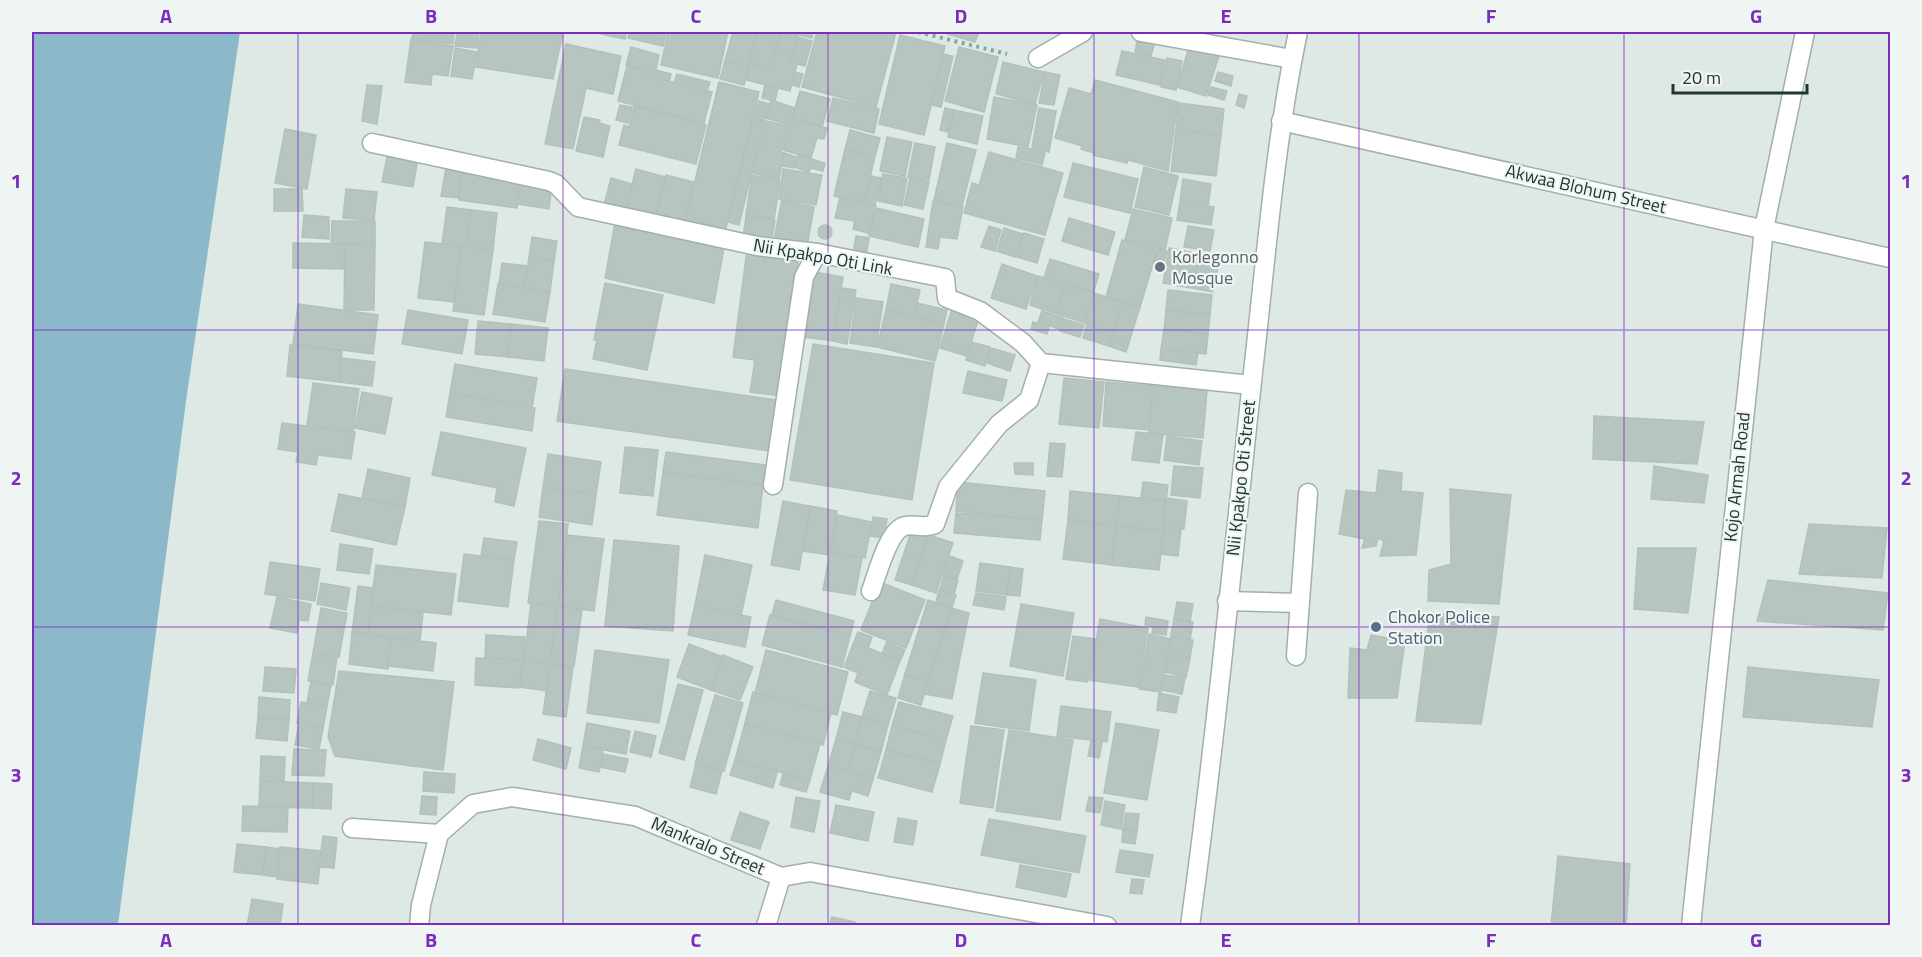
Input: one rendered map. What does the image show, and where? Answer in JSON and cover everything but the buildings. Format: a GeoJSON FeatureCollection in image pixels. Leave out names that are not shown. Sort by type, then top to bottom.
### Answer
{"type":"FeatureCollection","features":[{"type":"Feature","properties":{"kind":"street"},"geometry":{"type":"LineString","coordinates":[[1038,58],[1083,32]]}},
{"type":"Feature","properties":{"kind":"street"},"geometry":{"type":"LineString","coordinates":[[1141,32],[1292,59]]}},
{"type":"Feature","properties":{"kind":"street","name":"Nii Kpakpo Oti Street"},"geometry":{"type":"LineString","coordinates":[[1190,926],[1208,795],[1227,601],[1281,121],[1298,32]]}},
{"type":"Feature","properties":{"kind":"street","name":"Kojo Armah Road"},"geometry":{"type":"LineString","coordinates":[[1691,926],[1764,229],[1805,32]]}},
{"type":"Feature","properties":{"kind":"street","name":"Akwaa Blohum Street"},"geometry":{"type":"LineString","coordinates":[[1281,121],[1890,258]]}},
{"type":"Feature","properties":{"kind":"street","name":"Nii Kpakpo Oti Link"},"geometry":{"type":"LineString","coordinates":[[372,143],[549,181],[556,184],[578,207],[757,246],[817,253],[945,278],[947,298],[980,311],[1023,343],[1041,363]]}},
{"type":"Feature","properties":{"kind":"street"},"geometry":{"type":"LineString","coordinates":[[773,485],[804,277],[817,253]]}},
{"type":"Feature","properties":{"kind":"street"},"geometry":{"type":"LineString","coordinates":[[871,591],[892,538],[902,528],[910,525],[927,528],[935,524],[948,488],[999,424],[1029,400],[1041,363],[1251,385]]}},
{"type":"Feature","properties":{"kind":"street"},"geometry":{"type":"LineString","coordinates":[[1296,656],[1308,493]]}},
{"type":"Feature","properties":{"kind":"street"},"geometry":{"type":"LineString","coordinates":[[1227,601],[1299,603]]}},
{"type":"Feature","properties":{"kind":"street","name":"Mankralo Street"},"geometry":{"type":"LineString","coordinates":[[439,834],[473,804],[512,797],[636,816],[781,877],[810,872],[1107,926]]}},
{"type":"Feature","properties":{"kind":"street"},"geometry":{"type":"LineString","coordinates":[[352,828],[439,834],[421,905],[419,926]]}},
{"type":"Feature","properties":{"kind":"street"},"geometry":{"type":"LineString","coordinates":[[766,926],[781,877]]}},
{"type":"Feature","properties":{"kind":"path"},"geometry":{"type":"LineString","coordinates":[[918,32],[1021,57],[1038,58]]}},
{"type":"Feature","properties":{"kind":"water"},"geometry":{"type":"Polygon","coordinates":[[[32,32],[240,32],[186,401],[118,925],[32,925],[32,32]]]}},
{"type":"Feature","properties":{"kind":"place","name":"Korlegonno Mosque"},"geometry":{"type":"Point","coordinates":[1160,267]}},
{"type":"Feature","properties":{"kind":"place","name":"Chokor Police Station"},"geometry":{"type":"Point","coordinates":[1376,627]}}]}
